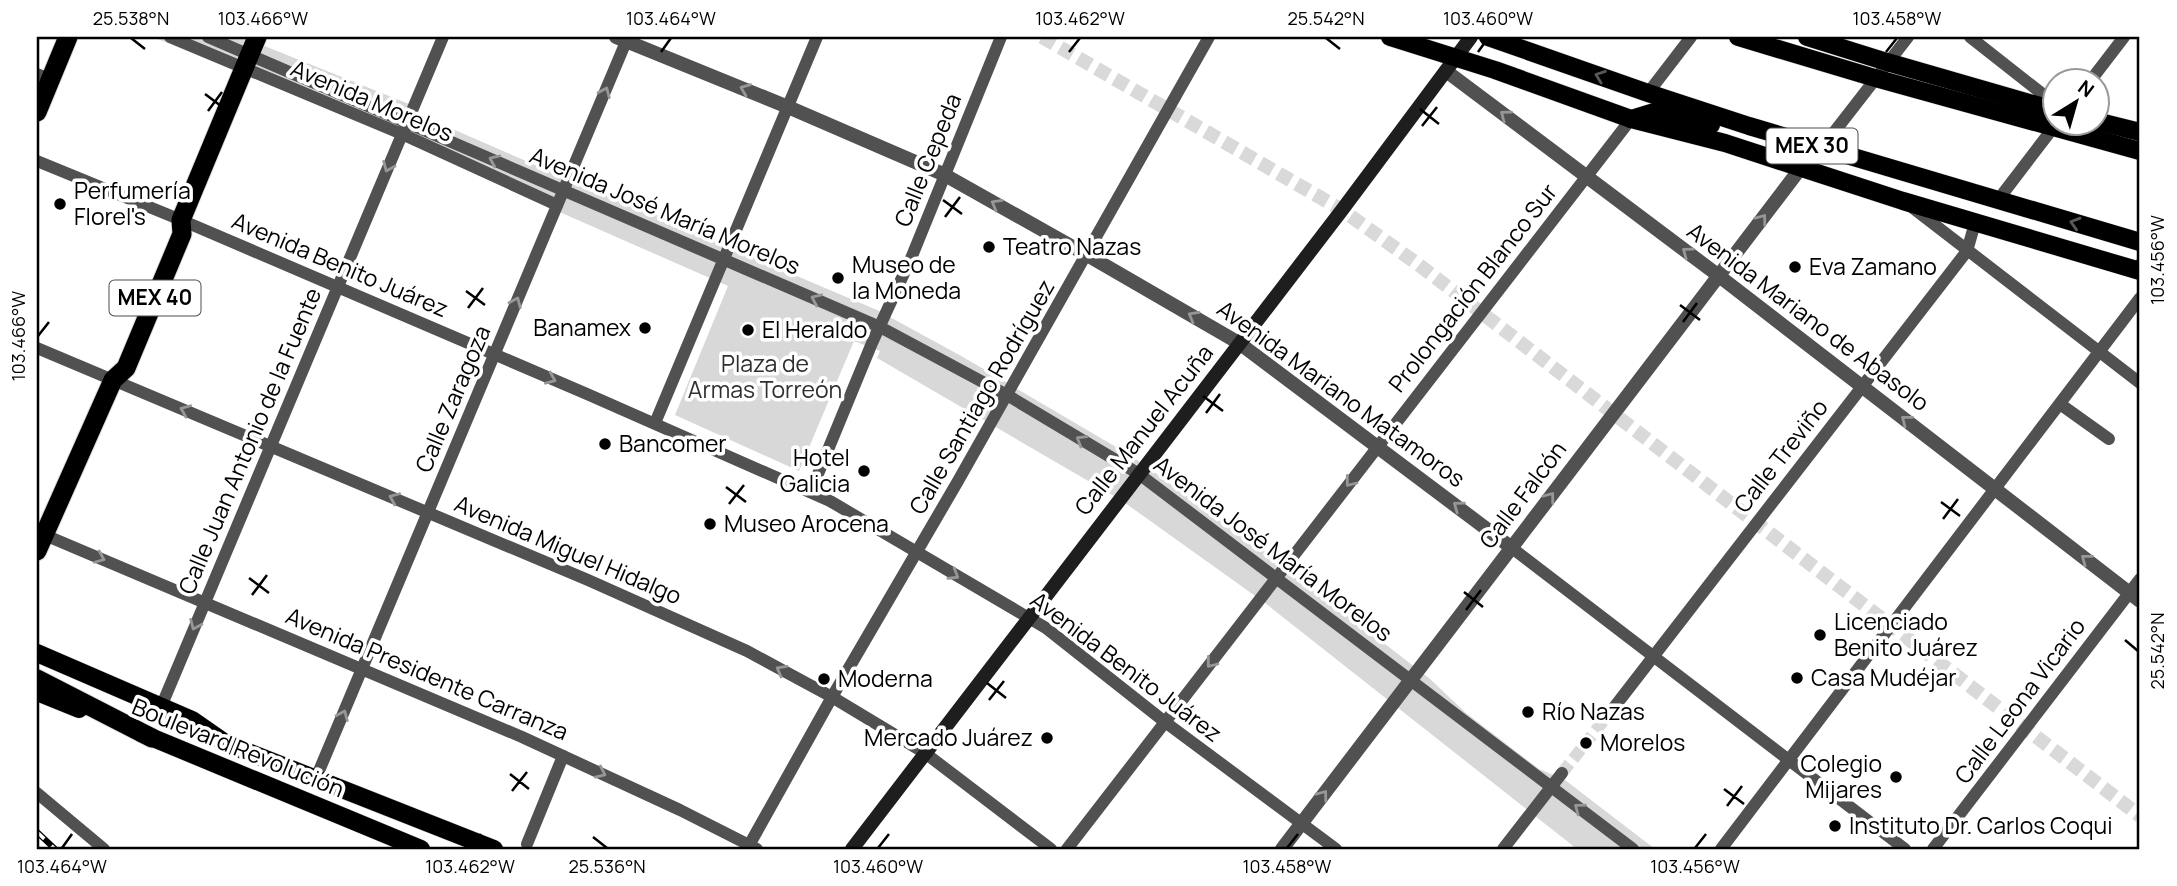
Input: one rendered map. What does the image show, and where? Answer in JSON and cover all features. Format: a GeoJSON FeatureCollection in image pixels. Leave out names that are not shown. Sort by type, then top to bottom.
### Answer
{"type":"FeatureCollection","features":[{"type":"Feature","properties":{"kind":"highway"},"geometry":{"type":"LineString","coordinates":[[37,112],[44,76],[68,37]]}},
{"type":"Feature","properties":{"kind":"highway","name":"MEX 40"},"geometry":{"type":"LineString","coordinates":[[39,539],[113,380],[126,368],[182,234],[181,220],[257,37]]}},
{"type":"Feature","properties":{"kind":"highway"},"geometry":{"type":"LineString","coordinates":[[37,679],[152,738]]}},
{"type":"Feature","properties":{"kind":"main road","name":"MEX 30"},"geometry":{"type":"LineString","coordinates":[[1390,37],[1451,64],[1630,119],[1725,143],[1903,201],[2140,271]]}},
{"type":"Feature","properties":{"kind":"main road","name":"Calle Manuel Acuña"},"geometry":{"type":"LineString","coordinates":[[852,849],[1471,37]]}},
{"type":"Feature","properties":{"kind":"main road","name":"MEX 30"},"geometry":{"type":"LineString","coordinates":[[1488,37],[1821,149],[2140,242]]}},
{"type":"Feature","properties":{"kind":"main road"},"geometry":{"type":"LineString","coordinates":[[1738,37],[2040,124]]}},
{"type":"Feature","properties":{"kind":"main road"},"geometry":{"type":"LineString","coordinates":[[1807,37],[2040,106]]}},
{"type":"Feature","properties":{"kind":"main road"},"geometry":{"type":"LineString","coordinates":[[1630,119],[1657,111],[1718,126],[1749,126]]}},
{"type":"Feature","properties":{"kind":"main road"},"geometry":{"type":"LineString","coordinates":[[2110,124],[2140,132]]}},
{"type":"Feature","properties":{"kind":"main road"},"geometry":{"type":"LineString","coordinates":[[2083,136],[2140,151]]}},
{"type":"Feature","properties":{"kind":"main road"},"geometry":{"type":"LineString","coordinates":[[37,653],[192,720],[225,743]]}},
{"type":"Feature","properties":{"kind":"main road"},"geometry":{"type":"LineString","coordinates":[[37,665],[225,743],[494,849]]}},
{"type":"Feature","properties":{"kind":"main road","name":"Boulevard Revolución"},"geometry":{"type":"LineString","coordinates":[[37,692],[421,849]]}},
{"type":"Feature","properties":{"kind":"street","name":"Avenida Morelos"},"geometry":{"type":"LineString","coordinates":[[170,37],[247,62],[405,128],[557,205]]}},
{"type":"Feature","properties":{"kind":"street"},"geometry":{"type":"LineString","coordinates":[[208,37],[247,62]]}},
{"type":"Feature","properties":{"kind":"street","name":"Calle Juan Antonio de la Fuente"},"geometry":{"type":"LineString","coordinates":[[161,707],[443,37]]}},
{"type":"Feature","properties":{"kind":"street"},"geometry":{"type":"LineString","coordinates":[[654,423],[817,37]]}},
{"type":"Feature","properties":{"kind":"street","name":"Calle Cepeda"},"geometry":{"type":"LineString","coordinates":[[811,491],[912,256],[943,174],[1001,37]]}},
{"type":"Feature","properties":{"kind":"street","name":"Calle Santiago Rodríguez"},"geometry":{"type":"LineString","coordinates":[[751,848],[832,697],[1007,396],[1209,37]]}},
{"type":"Feature","properties":{"kind":"street"},"geometry":{"type":"LineString","coordinates":[[1648,93],[1691,37]]}},
{"type":"Feature","properties":{"kind":"street"},"geometry":{"type":"LineString","coordinates":[[1821,149],[1908,37]]}},
{"type":"Feature","properties":{"kind":"street"},"geometry":{"type":"LineString","coordinates":[[1970,37],[2040,92]]}},
{"type":"Feature","properties":{"kind":"street"},"geometry":{"type":"LineString","coordinates":[[2102,66],[2124,37]]}},
{"type":"Feature","properties":{"kind":"street","name":"Avenida Mariano Matamoros"},"geometry":{"type":"LineString","coordinates":[[623,38],[943,174],[1240,343],[1905,849]]}},
{"type":"Feature","properties":{"kind":"street","name":"Calle Zaragoza"},"geometry":{"type":"LineString","coordinates":[[316,778],[563,191],[623,38]]}},
{"type":"Feature","properties":{"kind":"street","name":"Avenida Mariano de Abasolo"},"geometry":{"type":"LineString","coordinates":[[1451,64],[1586,176],[2135,597]]}},
{"type":"Feature","properties":{"kind":"street","name":"Prolongación Blanco Sur"},"geometry":{"type":"LineString","coordinates":[[1067,849],[1630,119]]}},
{"type":"Feature","properties":{"kind":"street","name":"Avenida José María Morelos"},"geometry":{"type":"LineString","coordinates":[[405,128],[563,191],[880,327],[1007,396],[1139,474],[1633,849]]}},
{"type":"Feature","properties":{"kind":"street"},"geometry":{"type":"LineString","coordinates":[[1998,200],[2047,136]]}},
{"type":"Feature","properties":{"kind":"street","name":"Avenida Benito Juárez"},"geometry":{"type":"LineString","coordinates":[[37,161],[181,220],[811,491],[1046,628],[1165,722],[1336,849]]}},
{"type":"Feature","properties":{"kind":"street","name":"Calle Falcón"},"geometry":{"type":"LineString","coordinates":[[1282,849],[1800,169]]}},
{"type":"Feature","properties":{"kind":"street"},"geometry":{"type":"LineString","coordinates":[[1903,201],[2140,383]]}},
{"type":"Feature","properties":{"kind":"street","name":"Calle Treviño"},"geometry":{"type":"LineString","coordinates":[[1612,710],[1967,251],[1975,223]]}},
{"type":"Feature","properties":{"kind":"street"},"geometry":{"type":"LineString","coordinates":[[1721,849],[2140,298]]}},
{"type":"Feature","properties":{"kind":"street","name":"Avenida Miguel Hidalgo"},"geometry":{"type":"LineString","coordinates":[[37,348],[747,651],[832,697],[925,753],[1051,849]]}},
{"type":"Feature","properties":{"kind":"street"},"geometry":{"type":"LineString","coordinates":[[2060,404],[2109,439]]}},
{"type":"Feature","properties":{"kind":"street","name":"Avenida Presidente Carranza"},"geometry":{"type":"LineString","coordinates":[[39,539],[205,602],[563,756],[751,848]]}},
{"type":"Feature","properties":{"kind":"street","name":"Calle Leona Vicario"},"geometry":{"type":"LineString","coordinates":[[1933,849],[2135,597],[2140,579]]}},
{"type":"Feature","properties":{"kind":"street"},"geometry":{"type":"LineString","coordinates":[[527,844],[563,756]]}},
{"type":"Feature","properties":{"kind":"street"},"geometry":{"type":"LineString","coordinates":[[1503,849],[1562,774]]}},
{"type":"Feature","properties":{"kind":"street"},"geometry":{"type":"LineString","coordinates":[[37,793],[104,849]]}},
{"type":"Feature","properties":{"kind":"green space","name":"Plaza de Armas Torreón"},"geometry":{"type":"Polygon","coordinates":[[[153,37],[242,37],[409,104],[425,117],[549,171],[556,169],[721,244],[877,310],[1133,457],[1274,558],[1429,678],[1466,713],[1539,769],[1565,780],[1655,849],[1577,849],[1265,603],[1121,500],[877,358],[880,351],[854,341],[799,471],[675,415],[728,286],[408,142],[153,37]]]}},
{"type":"Feature","properties":{"kind":"tunnel"},"geometry":{"type":"LineString","coordinates":[[1042,37],[1342,210],[1419,265],[2140,816]]}},
{"type":"Feature","properties":{"kind":"tunnel"},"geometry":{"type":"LineString","coordinates":[[1562,773],[1612,710]]}},
{"type":"Feature","properties":{"kind":"railway"},"geometry":{"type":"LineString","coordinates":[[37,832],[55,849]]}},
{"type":"Feature","properties":{"kind":"place","name":"Perfumería Florel's"},"geometry":{"type":"Point","coordinates":[60,204]}},
{"type":"Feature","properties":{"kind":"place","name":"Teatro Nazas"},"geometry":{"type":"Point","coordinates":[989,247]}},
{"type":"Feature","properties":{"kind":"place","name":"Eva Zamano"},"geometry":{"type":"Point","coordinates":[1795,267]}},
{"type":"Feature","properties":{"kind":"place","name":"Museo de la Moneda"},"geometry":{"type":"Point","coordinates":[838,278]}},
{"type":"Feature","properties":{"kind":"place","name":"Banamex"},"geometry":{"type":"Point","coordinates":[645,328]}},
{"type":"Feature","properties":{"kind":"place","name":"El Heraldo"},"geometry":{"type":"Point","coordinates":[748,330]}},
{"type":"Feature","properties":{"kind":"place","name":"Bancomer"},"geometry":{"type":"Point","coordinates":[605,444]}},
{"type":"Feature","properties":{"kind":"place","name":"Hotel Galicia"},"geometry":{"type":"Point","coordinates":[864,471]}},
{"type":"Feature","properties":{"kind":"place","name":"Museo Arocena"},"geometry":{"type":"Point","coordinates":[710,524]}},
{"type":"Feature","properties":{"kind":"place","name":"Licenciado Benito Juárez"},"geometry":{"type":"Point","coordinates":[1820,635]}},
{"type":"Feature","properties":{"kind":"place","name":"Casa Mudéjar"},"geometry":{"type":"Point","coordinates":[1797,678]}},
{"type":"Feature","properties":{"kind":"place","name":"Moderna"},"geometry":{"type":"Point","coordinates":[824,679]}},
{"type":"Feature","properties":{"kind":"place","name":"Río Nazas"},"geometry":{"type":"Point","coordinates":[1528,712]}},
{"type":"Feature","properties":{"kind":"place","name":"Mercado Juárez"},"geometry":{"type":"Point","coordinates":[1047,738]}},
{"type":"Feature","properties":{"kind":"place","name":"Morelos"},"geometry":{"type":"Point","coordinates":[1586,743]}},
{"type":"Feature","properties":{"kind":"place","name":"Colegio Mijares"},"geometry":{"type":"Point","coordinates":[1896,777]}},
{"type":"Feature","properties":{"kind":"place","name":"Instituto Dr. Carlos Coqui"},"geometry":{"type":"Point","coordinates":[1835,826]}}]}
